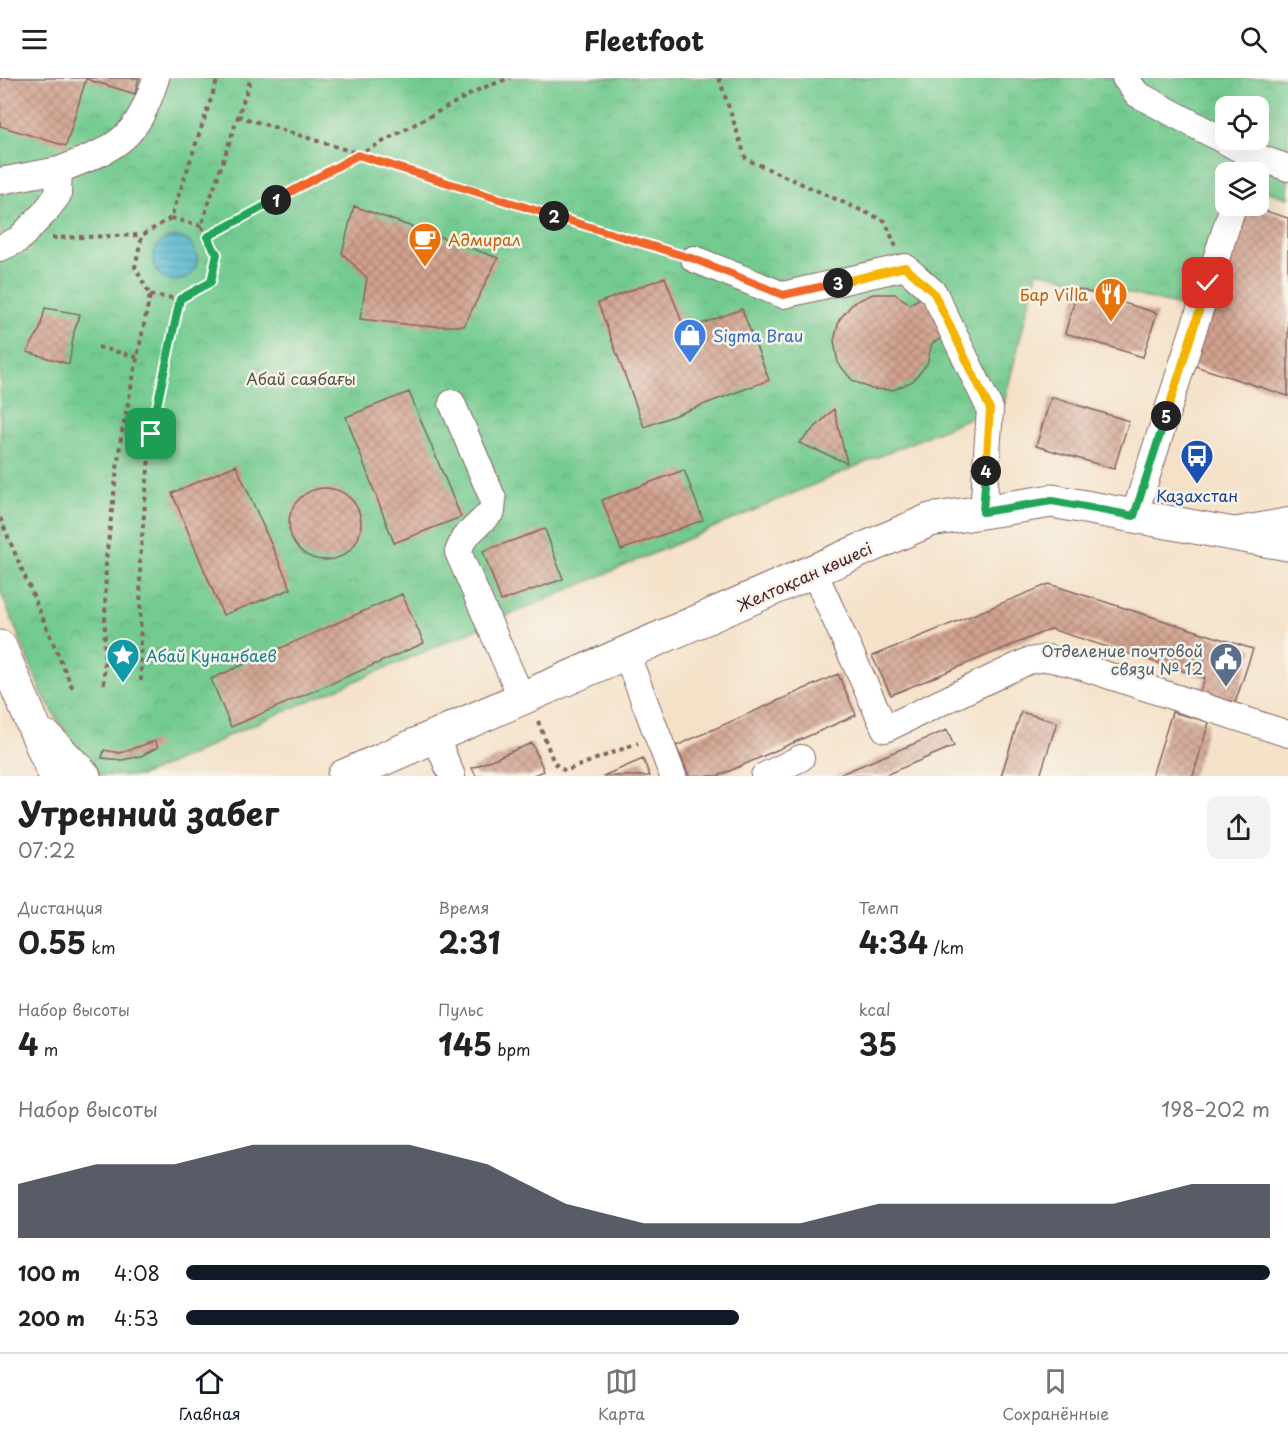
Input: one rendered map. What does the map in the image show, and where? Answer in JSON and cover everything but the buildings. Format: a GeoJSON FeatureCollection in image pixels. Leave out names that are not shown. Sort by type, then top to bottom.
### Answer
{"type":"FeatureCollection","features":[{"type":"Feature","properties":{"kind":"main road","name":"Желтоқсан көшесі"},"geometry":{"type":"LineString","coordinates":[[344,776],[435,736],[530,710],[626,653],[930,520],[1052,501],[1288,544]]}},
{"type":"Feature","properties":{"kind":"main road"},"geometry":{"type":"LineString","coordinates":[[0,647],[55,776]]}},
{"type":"Feature","properties":{"kind":"main road"},"geometry":{"type":"LineString","coordinates":[[33,724],[84,776]]}},
{"type":"Feature","properties":{"kind":"street"},"geometry":{"type":"LineString","coordinates":[[0,181],[59,170],[105,151],[122,141],[135,128],[156,78]]}},
{"type":"Feature","properties":{"kind":"street"},"geometry":{"type":"LineString","coordinates":[[1125,78],[1137,93],[1244,162]]}},
{"type":"Feature","properties":{"kind":"street"},"geometry":{"type":"LineString","coordinates":[[1269,166],[1288,168]]}},
{"type":"Feature","properties":{"kind":"street"},"geometry":{"type":"LineString","coordinates":[[9,244],[45,212],[58,195],[59,170]]}},
{"type":"Feature","properties":{"kind":"street"},"geometry":{"type":"LineString","coordinates":[[1134,516],[1230,216]]}},
{"type":"Feature","properties":{"kind":"street"},"geometry":{"type":"LineString","coordinates":[[694,259],[783,295],[905,267],[934,293],[990,409],[983,512]]}},
{"type":"Feature","properties":{"kind":"street"},"geometry":{"type":"LineString","coordinates":[[452,403],[493,499],[492,511],[464,537],[458,552],[530,710]]}},
{"type":"Feature","properties":{"kind":"street"},"geometry":{"type":"LineString","coordinates":[[1223,532],[1288,521]]}},
{"type":"Feature","properties":{"kind":"street"},"geometry":{"type":"LineString","coordinates":[[814,572],[885,729],[1028,661],[1047,658],[1070,663],[1288,734]]}},
{"type":"Feature","properties":{"kind":"street"},"geometry":{"type":"LineString","coordinates":[[626,653],[673,776]]}},
{"type":"Feature","properties":{"kind":"street"},"geometry":{"type":"LineString","coordinates":[[435,736],[452,776]]}},
{"type":"Feature","properties":{"kind":"street"},"geometry":{"type":"LineString","coordinates":[[764,776],[801,758]]}},
{"type":"Feature","properties":{"kind":"path"},"geometry":{"type":"LineString","coordinates":[[9,244],[142,235],[171,218],[218,78]]}},
{"type":"Feature","properties":{"kind":"path"},"geometry":{"type":"LineString","coordinates":[[201,226],[251,78]]}},
{"type":"Feature","properties":{"kind":"path"},"geometry":{"type":"LineString","coordinates":[[207,237],[480,89],[510,78]]}},
{"type":"Feature","properties":{"kind":"path"},"geometry":{"type":"LineString","coordinates":[[719,78],[746,159],[885,221],[905,267]]}},
{"type":"Feature","properties":{"kind":"path"},"geometry":{"type":"LineString","coordinates":[[238,116],[694,259]]}},
{"type":"Feature","properties":{"kind":"path"},"geometry":{"type":"LineString","coordinates":[[150,295],[180,299],[211,282],[217,254],[201,226],[171,218]]}},
{"type":"Feature","properties":{"kind":"path"},"geometry":{"type":"LineString","coordinates":[[104,684],[106,559],[121,437],[150,295],[135,267],[142,235]]}},
{"type":"Feature","properties":{"kind":"path"},"geometry":{"type":"LineString","coordinates":[[141,681],[140,560],[151,434],[180,299]]}},
{"type":"Feature","properties":{"kind":"path"},"geometry":{"type":"LineString","coordinates":[[98,347],[137,357]]}},
{"type":"Feature","properties":{"kind":"path"},"geometry":{"type":"LineString","coordinates":[[0,518],[74,692]]}},
{"type":"Feature","properties":{"kind":"path"},"geometry":{"type":"LineString","coordinates":[[530,710],[554,763],[565,771],[658,736]]}},
{"type":"Feature","properties":{"kind":"green space","name":"Абай саябағы"},"geometry":{"type":"Polygon","coordinates":[[[0,78],[1288,78],[1288,198],[1269,192],[1269,162],[1215,162],[1215,216],[1223,216],[1193,309],[1037,271],[1004,403],[227,736],[204,749],[141,776],[95,775],[66,734],[42,693],[0,590],[0,78]]]}},
{"type":"Feature","properties":{"kind":"water"},"geometry":{"type":"Polygon","coordinates":[[[175,237],[191,243],[197,259],[191,275],[175,281],[159,275],[153,259],[159,243],[175,237]]]}},
{"type":"Feature","properties":{"kind":"place","name":"Адмирал"},"geometry":{"type":"Point","coordinates":[425,268]}},
{"type":"Feature","properties":{"kind":"place","name":"Бар Villa"},"geometry":{"type":"Point","coordinates":[1111,323]}},
{"type":"Feature","properties":{"kind":"place","name":"Sigma Brau"},"geometry":{"type":"Point","coordinates":[690,364]}},
{"type":"Feature","properties":{"kind":"place","name":"Казахстан"},"geometry":{"type":"Point","coordinates":[1197,485]}},
{"type":"Feature","properties":{"kind":"place","name":"Абай Кунанбаев"},"geometry":{"type":"Point","coordinates":[123,684]}},
{"type":"Feature","properties":{"kind":"place","name":"Отделение почтовой связи № 12"},"geometry":{"type":"Point","coordinates":[1226,688]}},
{"type":"Feature","properties":{"kind":"route"},"geometry":{"type":"LineString","coordinates":[[151,434],[180,299],[211,282],[217,254],[207,237],[358,155],[694,259],[783,295],[905,267],[934,293],[990,409],[983,512],[1052,501],[1134,516],[1208,283]]}}]}
